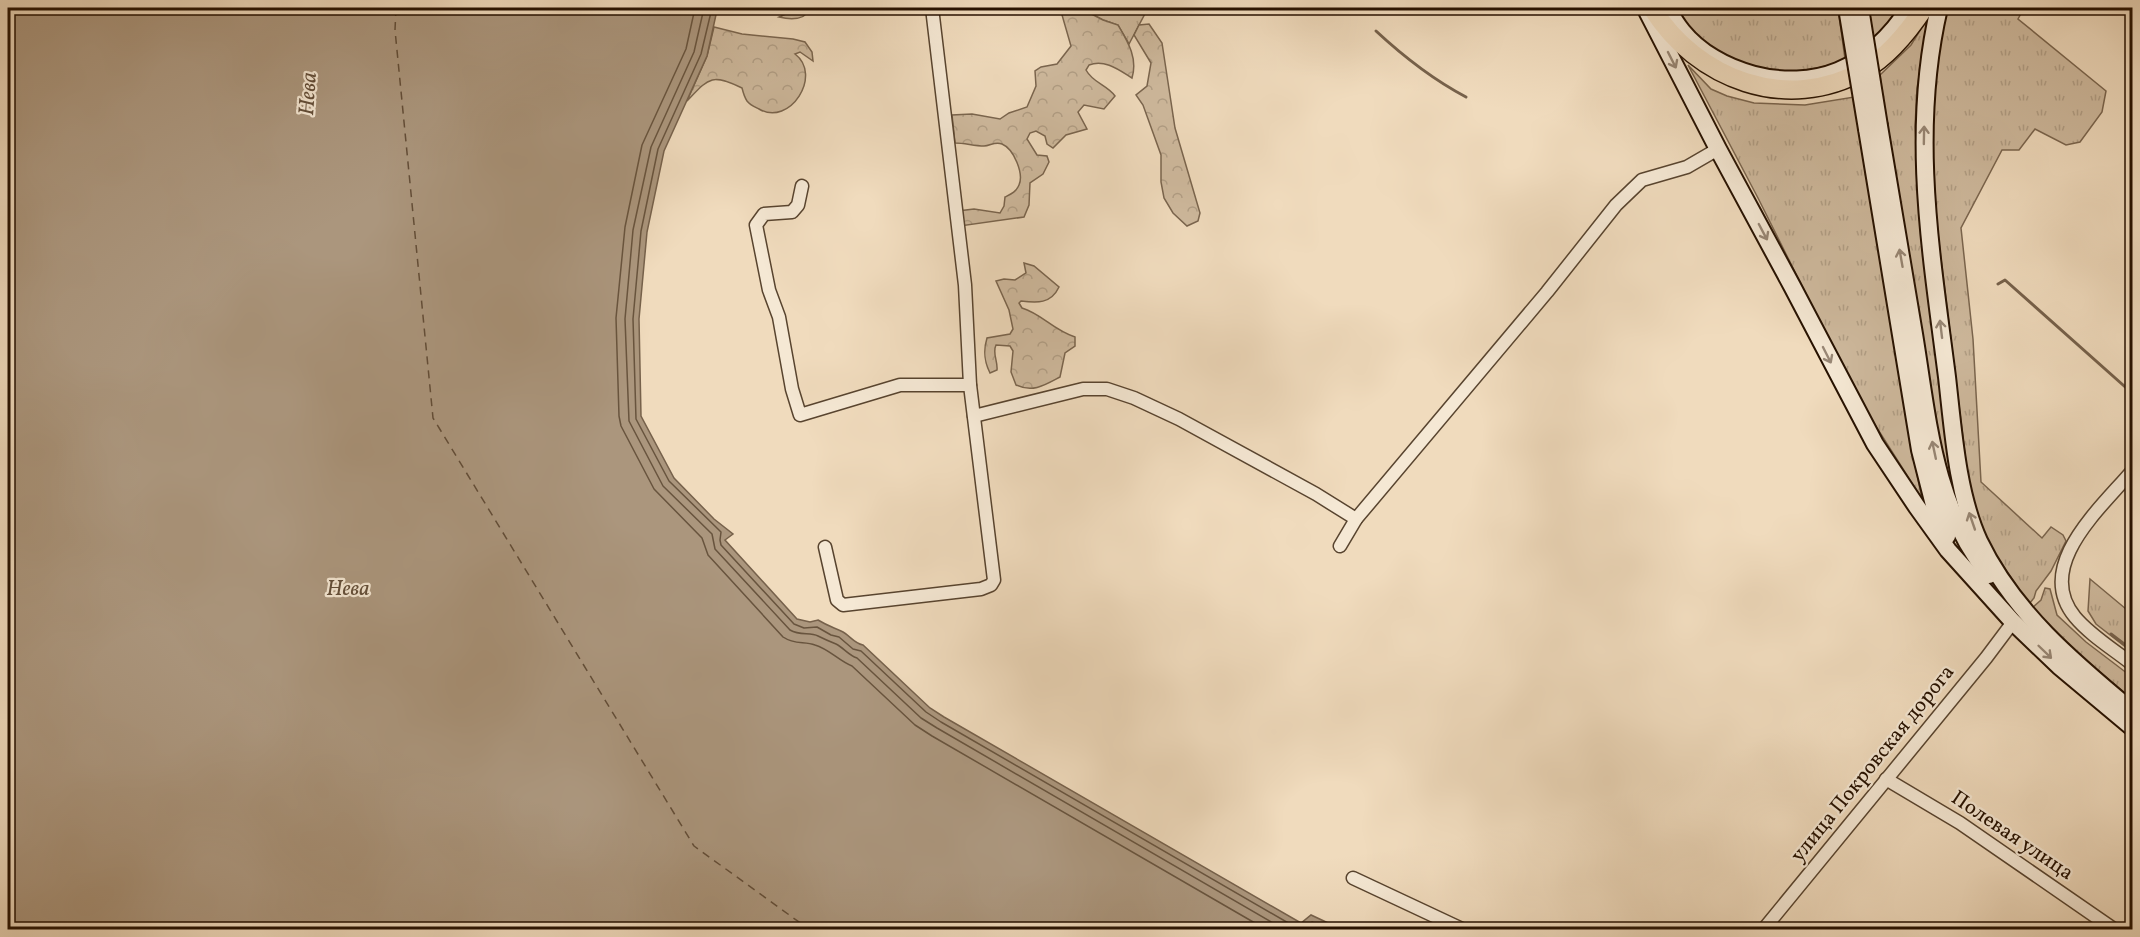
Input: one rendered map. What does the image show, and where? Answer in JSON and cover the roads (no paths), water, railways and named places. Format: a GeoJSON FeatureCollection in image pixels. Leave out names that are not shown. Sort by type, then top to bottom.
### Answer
{"type":"FeatureCollection","features":[{"type":"Feature","properties":{"kind":"main road"},"geometry":{"type":"LineString","coordinates":[[1646,8],[1718,149],[1875,444],[1917,507],[1960,565],[2133,711]]}},
{"type":"Feature","properties":{"kind":"main road"},"geometry":{"type":"LineString","coordinates":[[1652,8],[1679,43],[1713,69],[1748,83],[1786,89],[1827,85],[1864,70],[1891,49],[1924,8]]}},
{"type":"Feature","properties":{"kind":"main road"},"geometry":{"type":"LineString","coordinates":[[1667,8],[1681,30],[1714,58],[1756,75],[1790,79],[1828,74],[1860,58],[1888,36],[1909,8]]}},
{"type":"Feature","properties":{"kind":"main road"},"geometry":{"type":"LineString","coordinates":[[1847,8],[1873,127],[1933,447],[1948,505],[1956,525],[1976,559],[2008,597],[2017,615],[2059,666],[2133,727]]}},
{"type":"Feature","properties":{"kind":"main road"},"geometry":{"type":"LineString","coordinates":[[1860,8],[1873,127],[1920,450],[1941,525],[1960,565]]}},
{"type":"Feature","properties":{"kind":"main road"},"geometry":{"type":"LineString","coordinates":[[1939,8],[1928,73],[1923,143],[1930,235],[1950,400],[1964,492],[1970,515],[1979,540],[2017,615]]}},
{"type":"Feature","properties":{"kind":"street"},"geometry":{"type":"LineString","coordinates":[[825,547],[837,600],[843,605],[981,589],[992,585],[994,580],[969,385],[965,285],[932,8]]}},
{"type":"Feature","properties":{"kind":"street"},"geometry":{"type":"LineString","coordinates":[[1340,546],[1356,519],[1547,292],[1616,205],[1642,180],[1688,166],[1718,149]]}},
{"type":"Feature","properties":{"kind":"street"},"geometry":{"type":"LineString","coordinates":[[802,186],[798,205],[792,212],[764,214],[756,225],[769,290],[779,317],[792,389],[800,415],[900,385],[969,385]]}},
{"type":"Feature","properties":{"kind":"street"},"geometry":{"type":"LineString","coordinates":[[974,416],[1083,390],[1107,389],[1134,398],[1179,419],[1316,494],[1356,519]]}},
{"type":"Feature","properties":{"kind":"street"},"geometry":{"type":"LineString","coordinates":[[2133,471],[2078,534],[2063,566],[2061,583],[2063,598],[2073,615],[2084,627],[2133,664]]}},
{"type":"Feature","properties":{"kind":"street","name":"улица Покровская дорога"},"geometry":{"type":"LineString","coordinates":[[1763,930],[1986,658],[2017,615]]}},
{"type":"Feature","properties":{"kind":"street","name":"Полевая улица"},"geometry":{"type":"LineString","coordinates":[[1886,778],[1960,824],[2115,930]]}},
{"type":"Feature","properties":{"kind":"street"},"geometry":{"type":"LineString","coordinates":[[1353,878],[1464,930]]}},
{"type":"Feature","properties":{"kind":"water","name":"Нева"},"geometry":{"type":"Polygon","coordinates":[[[8,8],[724,8],[717,10],[707,56],[664,151],[647,232],[639,319],[641,416],[674,478],[714,519],[733,534],[725,540],[797,619],[810,622],[818,620],[844,633],[863,645],[930,708],[944,717],[1301,923],[1311,915],[1341,929],[8,929],[8,8]]]}},
{"type":"Feature","properties":{"kind":"waterway"},"geometry":{"type":"LineString","coordinates":[[1376,31],[1419,67],[1466,97]]}},
{"type":"Feature","properties":{"kind":"waterway"},"geometry":{"type":"LineString","coordinates":[[1998,284],[2005,280],[2132,393]]}},
{"type":"Feature","properties":{"kind":"waterway"},"geometry":{"type":"LineString","coordinates":[[2111,634],[2132,650]]}}]}
